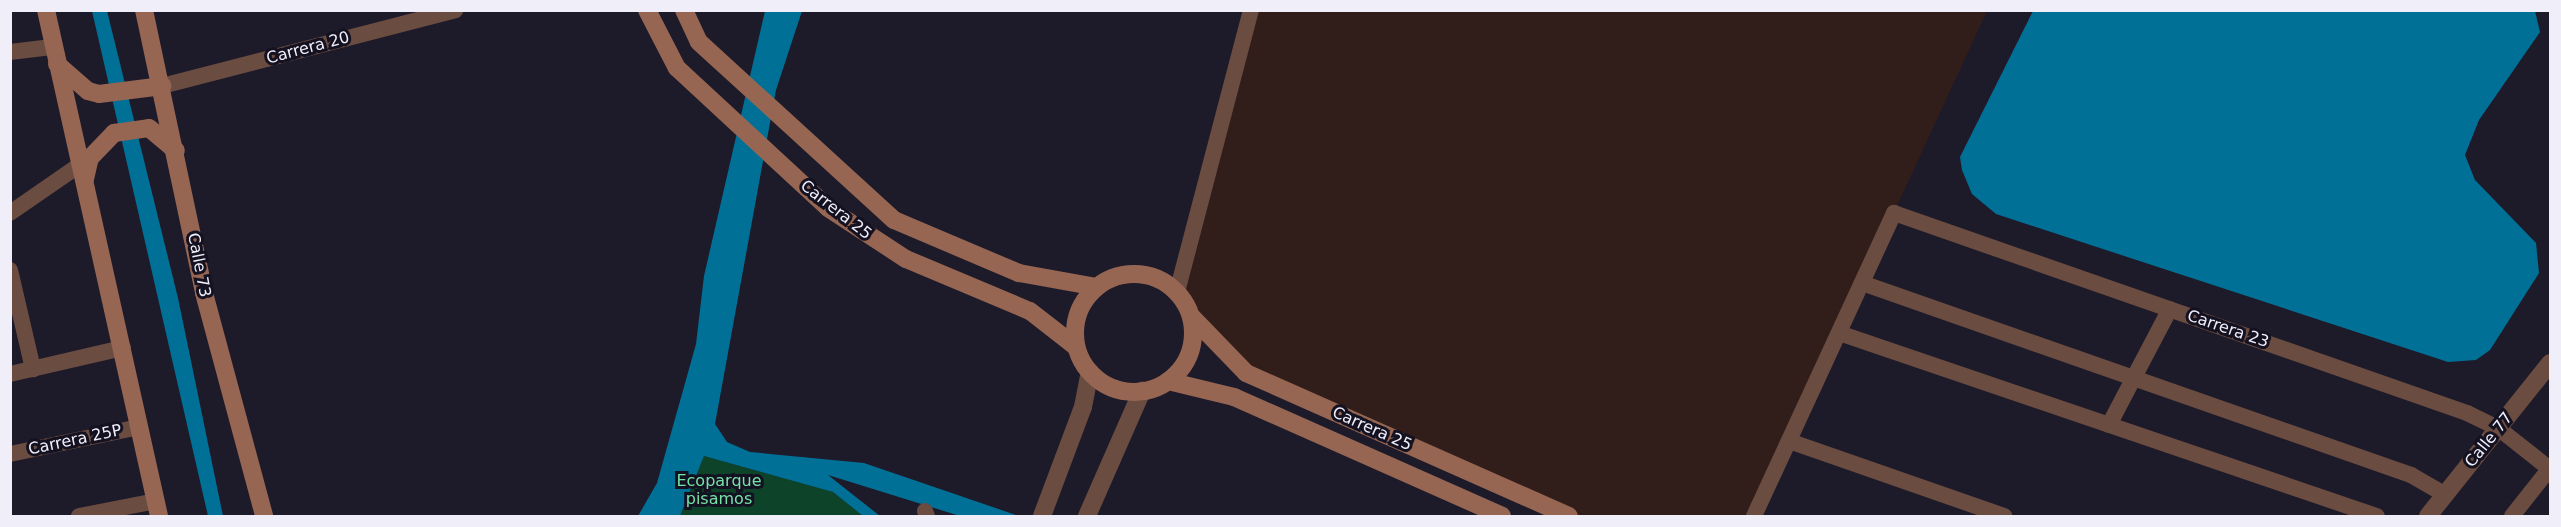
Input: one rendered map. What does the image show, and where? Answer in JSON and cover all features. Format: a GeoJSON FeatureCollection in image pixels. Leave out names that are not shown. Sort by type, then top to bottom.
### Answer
{"type":"FeatureCollection","features":[{"type":"Feature","properties":{"kind":"main road"},"geometry":{"type":"LineString","coordinates":[[46,10],[54,56],[85,167],[158,509]]}},
{"type":"Feature","properties":{"kind":"main road","name":"Calle 73"},"geometry":{"type":"LineString","coordinates":[[144,10],[178,156],[204,293],[264,516]]}},
{"type":"Feature","properties":{"kind":"main road","name":"Carrera 25"},"geometry":{"type":"LineString","coordinates":[[647,10],[656,36],[677,68],[828,208],[906,259],[1030,311],[1077,347],[1090,372],[1113,388],[1142,391],[1168,381],[1234,397],[1491,514]]}},
{"type":"Feature","properties":{"kind":"main road","name":"Carrera 25"},"geometry":{"type":"LineString","coordinates":[[684,10],[699,42],[847,183],[894,220],[951,248],[1033,278],[1097,287],[1078,314],[1077,347]]}},
{"type":"Feature","properties":{"kind":"main road"},"geometry":{"type":"LineString","coordinates":[[54,56],[75,82],[99,94],[137,92],[162,86]]}},
{"type":"Feature","properties":{"kind":"main road"},"geometry":{"type":"LineString","coordinates":[[85,167],[114,133],[149,128],[162,136],[178,156]]}},
{"type":"Feature","properties":{"kind":"main road"},"geometry":{"type":"LineString","coordinates":[[1097,287],[1117,276],[1140,274],[1178,292]]}},
{"type":"Feature","properties":{"kind":"main road","name":"Carrera 25"},"geometry":{"type":"LineString","coordinates":[[1178,292],[1192,317],[1246,373],[1569,516]]}},
{"type":"Feature","properties":{"kind":"main road"},"geometry":{"type":"LineString","coordinates":[[1168,381],[1190,352],[1192,317]]}},
{"type":"Feature","properties":{"kind":"street","name":"Carrera 20"},"geometry":{"type":"LineString","coordinates":[[162,86],[455,10]]}},
{"type":"Feature","properties":{"kind":"street"},"geometry":{"type":"LineString","coordinates":[[639,10],[656,36]]}},
{"type":"Feature","properties":{"kind":"street"},"geometry":{"type":"LineString","coordinates":[[1178,292],[1251,10]]}},
{"type":"Feature","properties":{"kind":"street"},"geometry":{"type":"LineString","coordinates":[[10,52],[54,56]]}},
{"type":"Feature","properties":{"kind":"street"},"geometry":{"type":"LineString","coordinates":[[10,213],[85,167]]}},
{"type":"Feature","properties":{"kind":"street","name":"Carrera 23"},"geometry":{"type":"LineString","coordinates":[[1862,283],[1894,213],[2170,309],[2498,428],[2550,468]]}},
{"type":"Feature","properties":{"kind":"street"},"geometry":{"type":"LineString","coordinates":[[10,270],[33,369]]}},
{"type":"Feature","properties":{"kind":"street"},"geometry":{"type":"LineString","coordinates":[[1755,516],[1862,283],[2411,475],[2445,495]]}},
{"type":"Feature","properties":{"kind":"street"},"geometry":{"type":"LineString","coordinates":[[2109,425],[2170,309]]}},
{"type":"Feature","properties":{"kind":"street"},"geometry":{"type":"LineString","coordinates":[[1839,333],[2377,516]]}},
{"type":"Feature","properties":{"kind":"street"},"geometry":{"type":"LineString","coordinates":[[10,374],[123,348]]}},
{"type":"Feature","properties":{"kind":"street","name":"Calle 77"},"geometry":{"type":"LineString","coordinates":[[2428,516],[2550,363]]}},
{"type":"Feature","properties":{"kind":"street"},"geometry":{"type":"LineString","coordinates":[[1042,516],[1063,467],[1090,372]]}},
{"type":"Feature","properties":{"kind":"street"},"geometry":{"type":"LineString","coordinates":[[1087,516],[1142,391]]}},
{"type":"Feature","properties":{"kind":"street","name":"Carrera 25P"},"geometry":{"type":"LineString","coordinates":[[10,454],[139,427]]}},
{"type":"Feature","properties":{"kind":"street"},"geometry":{"type":"LineString","coordinates":[[1790,441],[2004,516]]}},
{"type":"Feature","properties":{"kind":"street"},"geometry":{"type":"LineString","coordinates":[[2512,516],[2550,468]]}},
{"type":"Feature","properties":{"kind":"street"},"geometry":{"type":"LineString","coordinates":[[79,516],[158,509]]}},
{"type":"Feature","properties":{"kind":"shaded area"},"geometry":{"type":"Polygon","coordinates":[[[1251,11],[1987,11],[1754,516],[1569,516],[1246,373],[1192,317],[1182,298],[1251,11]]]}},
{"type":"Feature","properties":{"kind":"green space","name":"Ecoparque pisamos"},"geometry":{"type":"Polygon","coordinates":[[[704,456],[833,492],[863,516],[680,516],[704,456]]]}},
{"type":"Feature","properties":{"kind":"water"},"geometry":{"type":"Polygon","coordinates":[[[92,11],[107,11],[178,298],[223,516],[208,516],[92,11]]]}},
{"type":"Feature","properties":{"kind":"water"},"geometry":{"type":"Polygon","coordinates":[[[765,11],[802,11],[776,90],[715,424],[727,442],[750,452],[864,463],[1019,516],[960,516],[828,475],[880,516],[863,516],[833,492],[704,456],[680,516],[638,516],[657,483],[696,344],[704,276],[765,11]]]}},
{"type":"Feature","properties":{"kind":"water"},"geometry":{"type":"Polygon","coordinates":[[[2033,11],[2535,11],[2540,32],[2479,120],[2465,155],[2475,180],[2536,243],[2539,273],[2490,350],[2476,360],[2448,362],[1996,214],[1972,194],[1962,170],[1960,157],[2033,11]]]}}]}
